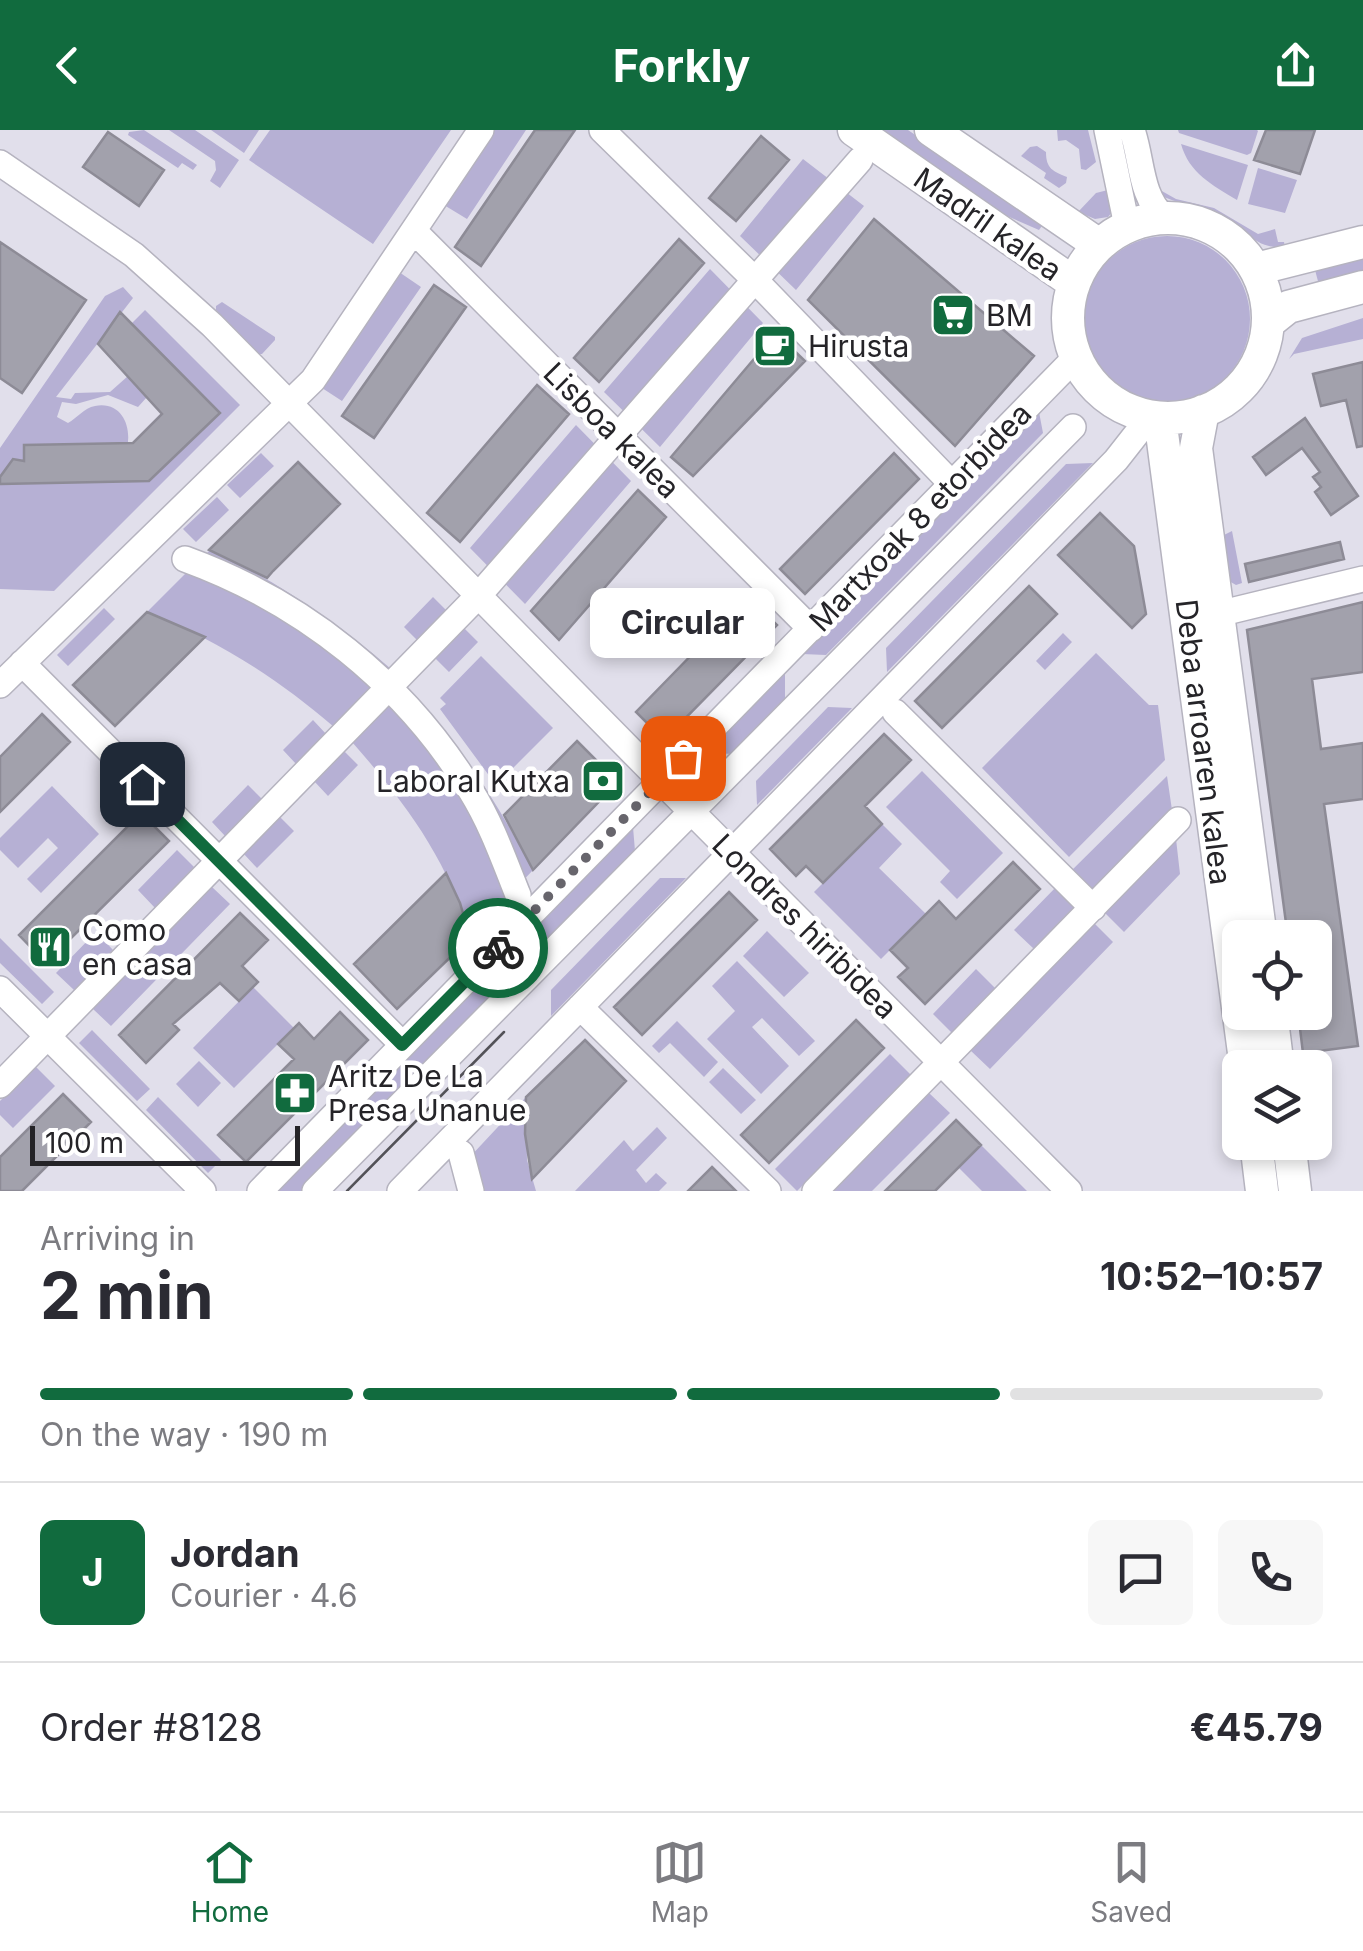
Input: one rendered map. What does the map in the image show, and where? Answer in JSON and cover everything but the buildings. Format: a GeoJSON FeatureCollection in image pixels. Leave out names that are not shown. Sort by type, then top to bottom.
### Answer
{"type":"FeatureCollection","features":[{"type":"Feature","properties":{"kind":"main road","name":"Madril kalea"},"geometry":{"type":"LineString","coordinates":[[931,130],[1098,245]]}},
{"type":"Feature","properties":{"kind":"main road","name":"Madril kalea"},"geometry":{"type":"LineString","coordinates":[[857,145],[1074,283]]}},
{"type":"Feature","properties":{"kind":"main road"},"geometry":{"type":"LineString","coordinates":[[1164,217],[1183,218],[1218,230],[1246,254],[1256,270],[1266,295],[1268,323],[1264,347],[1254,369],[1238,389],[1203,411],[1154,418],[1104,395],[1087,378],[1076,357],[1068,320],[1074,283],[1098,245],[1127,226],[1164,217]]}},
{"type":"Feature","properties":{"kind":"main road"},"geometry":{"type":"LineString","coordinates":[[1256,270],[1363,242]]}},
{"type":"Feature","properties":{"kind":"main road"},"geometry":{"type":"LineString","coordinates":[[1268,323],[1288,307],[1363,287]]}},
{"type":"Feature","properties":{"kind":"main road","name":"Deba arroaren kalea"},"geometry":{"type":"LineString","coordinates":[[1203,411],[1196,448],[1259,920]]}},
{"type":"Feature","properties":{"kind":"main road","name":"Deba arroaren kalea"},"geometry":{"type":"LineString","coordinates":[[1154,418],[1243,1050]]}},
{"type":"Feature","properties":{"kind":"main road"},"geometry":{"type":"LineString","coordinates":[[1258,1160],[1262,1191]]}},
{"type":"Feature","properties":{"kind":"main road"},"geometry":{"type":"LineString","coordinates":[[1291,1160],[1295,1191]]}},
{"type":"Feature","properties":{"kind":"street"},"geometry":{"type":"LineString","coordinates":[[0,686],[312,380],[481,130]]}},
{"type":"Feature","properties":{"kind":"street"},"geometry":{"type":"LineString","coordinates":[[602,130],[952,484]]}},
{"type":"Feature","properties":{"kind":"street"},"geometry":{"type":"LineString","coordinates":[[1107,130],[1127,226]]}},
{"type":"Feature","properties":{"kind":"street"},"geometry":{"type":"LineString","coordinates":[[1132,130],[1148,192],[1164,217]]}},
{"type":"Feature","properties":{"kind":"street"},"geometry":{"type":"LineString","coordinates":[[0,1085],[479,596],[754,280],[857,145]]}},
{"type":"Feature","properties":{"kind":"street","name":"Londres hiribidea"},"geometry":{"type":"LineString","coordinates":[[0,163],[134,254],[212,324],[661,782],[1070,1191]]}},
{"type":"Feature","properties":{"kind":"street","name":"Lisboa kalea"},"geometry":{"type":"LineString","coordinates":[[414,231],[811,628]]}},
{"type":"Feature","properties":{"kind":"street","name":"Martxoak 8 etorbidea"},"geometry":{"type":"LineString","coordinates":[[260,1191],[1076,357]]}},
{"type":"Feature","properties":{"kind":"street"},"geometry":{"type":"LineString","coordinates":[[400,1191],[1154,418]]}},
{"type":"Feature","properties":{"kind":"street","name":"Martxoak 8 etorbidea"},"geometry":{"type":"LineString","coordinates":[[316,1191],[1072,427]]}},
{"type":"Feature","properties":{"kind":"street"},"geometry":{"type":"LineString","coordinates":[[184,559],[230,576],[299,615],[354,655],[390,688],[436,741],[472,792],[518,895]]}},
{"type":"Feature","properties":{"kind":"street"},"geometry":{"type":"LineString","coordinates":[[1218,614],[1363,580]]}},
{"type":"Feature","properties":{"kind":"street"},"geometry":{"type":"LineString","coordinates":[[22,663],[402,1045]]}},
{"type":"Feature","properties":{"kind":"street"},"geometry":{"type":"LineString","coordinates":[[895,712],[1092,908]]}},
{"type":"Feature","properties":{"kind":"street"},"geometry":{"type":"LineString","coordinates":[[816,1191],[1178,820]]}},
{"type":"Feature","properties":{"kind":"street"},"geometry":{"type":"LineString","coordinates":[[0,989],[203,1191]]}},
{"type":"Feature","properties":{"kind":"street"},"geometry":{"type":"LineString","coordinates":[[580,1007],[768,1191]]}},
{"type":"Feature","properties":{"kind":"street"},"geometry":{"type":"LineString","coordinates":[[461,1153],[471,1191]]}},
{"type":"Feature","properties":{"kind":"shaded area"},"geometry":{"type":"Polygon","coordinates":[[[144,130],[197,165],[193,170],[182,163],[178,168],[128,135],[144,130]]]}},
{"type":"Feature","properties":{"kind":"shaded area"},"geometry":{"type":"Polygon","coordinates":[[[169,130],[195,130],[239,160],[220,188],[210,181],[216,170],[215,161],[169,130]]]}},
{"type":"Feature","properties":{"kind":"shaded area"},"geometry":{"type":"Polygon","coordinates":[[[211,130],[259,130],[244,153],[211,130]]]}},
{"type":"Feature","properties":{"kind":"shaded area"},"geometry":{"type":"Polygon","coordinates":[[[270,130],[451,130],[373,244],[249,160],[270,130]]]}},
{"type":"Feature","properties":{"kind":"shaded area"},"geometry":{"type":"Polygon","coordinates":[[[495,130],[526,130],[467,219],[444,205],[495,130]]]}},
{"type":"Feature","properties":{"kind":"shaded area"},"geometry":{"type":"Polygon","coordinates":[[[880,130],[908,130],[1044,223],[1039,230],[1007,216],[880,130]]]}},
{"type":"Feature","properties":{"kind":"shaded area"},"geometry":{"type":"Polygon","coordinates":[[[1057,130],[1088,130],[1096,162],[1086,170],[1081,169],[1079,149],[1066,140],[1058,141],[1057,130]]]}},
{"type":"Feature","properties":{"kind":"shaded area"},"geometry":{"type":"Polygon","coordinates":[[[1178,130],[1257,130],[1258,131],[1247,155],[1178,130]]]}},
{"type":"Feature","properties":{"kind":"shaded area"},"geometry":{"type":"Polygon","coordinates":[[[1181,144],[1248,165],[1237,200],[1196,171],[1181,144]]]}},
{"type":"Feature","properties":{"kind":"shaded area"},"geometry":{"type":"Polygon","coordinates":[[[1037,146],[1046,152],[1051,169],[1067,177],[1059,188],[1044,178],[1046,173],[1021,156],[1037,146]]]}},
{"type":"Feature","properties":{"kind":"shaded area"},"geometry":{"type":"Polygon","coordinates":[[[803,159],[864,206],[796,290],[740,236],[803,159]]]}},
{"type":"Feature","properties":{"kind":"shaded area"},"geometry":{"type":"Polygon","coordinates":[[[1258,168],[1297,180],[1285,213],[1248,204],[1258,168]]]}},
{"type":"Feature","properties":{"kind":"shaded area"},"geometry":{"type":"Polygon","coordinates":[[[1112,189],[1113,211],[1108,217],[1095,219],[1078,212],[1096,193],[1112,189]]]}},
{"type":"Feature","properties":{"kind":"shaded area"},"geometry":{"type":"Polygon","coordinates":[[[1160,190],[1176,199],[1214,208],[1258,234],[1275,229],[1278,242],[1284,242],[1285,247],[1258,242],[1221,215],[1165,198],[1158,194],[1160,190]]]}},
{"type":"Feature","properties":{"kind":"shaded area"},"geometry":{"type":"Polygon","coordinates":[[[1167,236],[1199,243],[1225,261],[1243,287],[1250,319],[1243,351],[1225,377],[1199,395],[1167,402],[1135,395],[1109,377],[1091,351],[1084,319],[1091,287],[1109,261],[1135,243],[1167,236]]]}},
{"type":"Feature","properties":{"kind":"shaded area"},"geometry":{"type":"Polygon","coordinates":[[[1363,257],[1363,273],[1319,285],[1315,270],[1363,257]]]}},
{"type":"Feature","properties":{"kind":"shaded area"},"geometry":{"type":"Polygon","coordinates":[[[710,269],[763,323],[660,447],[604,392],[710,269]]]}},
{"type":"Feature","properties":{"kind":"shaded area"},"geometry":{"type":"Polygon","coordinates":[[[399,272],[421,287],[342,401],[322,388],[399,272]]]}},
{"type":"Feature","properties":{"kind":"shaded area"},"geometry":{"type":"Polygon","coordinates":[[[123,287],[133,298],[56,397],[71,399],[75,393],[110,392],[128,376],[147,397],[138,407],[108,395],[76,404],[62,402],[57,417],[68,423],[91,407],[112,408],[126,424],[127,448],[121,443],[24,445],[24,461],[13,460],[0,477],[0,448],[105,296],[123,287]]]}},
{"type":"Feature","properties":{"kind":"shaded area"},"geometry":{"type":"Polygon","coordinates":[[[222,302],[275,337],[262,354],[216,310],[222,302]]]}},
{"type":"Feature","properties":{"kind":"shaded area"},"geometry":{"type":"Polygon","coordinates":[[[145,310],[240,405],[54,591],[0,589],[0,484],[149,481],[220,413],[132,323],[145,310]]]}},
{"type":"Feature","properties":{"kind":"shaded area"},"geometry":{"type":"Polygon","coordinates":[[[1363,318],[1363,339],[1294,354],[1289,359],[1302,338],[1363,318]]]}},
{"type":"Feature","properties":{"kind":"shaded area"},"geometry":{"type":"Polygon","coordinates":[[[1039,412],[1043,433],[826,655],[802,654],[1039,412]]]}},
{"type":"Feature","properties":{"kind":"shaded area"},"geometry":{"type":"Polygon","coordinates":[[[576,425],[631,481],[525,604],[470,548],[576,425]]]}},
{"type":"Feature","properties":{"kind":"shaded area"},"geometry":{"type":"Polygon","coordinates":[[[261,453],[274,466],[240,498],[227,485],[261,453]]]}},
{"type":"Feature","properties":{"kind":"shaded area"},"geometry":{"type":"Polygon","coordinates":[[[1093,463],[887,672],[886,648],[1066,464],[1093,463]]]}},
{"type":"Feature","properties":{"kind":"shaded area"},"geometry":{"type":"Polygon","coordinates":[[[217,497],[229,510],[196,542],[183,529],[217,497]]]}},
{"type":"Feature","properties":{"kind":"shaded area"},"geometry":{"type":"Polygon","coordinates":[[[1232,531],[1242,583],[1236,585],[1229,581],[1224,535],[1232,531]]]}},
{"type":"Feature","properties":{"kind":"shaded area"},"geometry":{"type":"Polygon","coordinates":[[[210,550],[305,603],[391,669],[383,677],[200,560],[210,550]]]}},
{"type":"Feature","properties":{"kind":"shaded area"},"geometry":{"type":"Polygon","coordinates":[[[193,566],[223,578],[378,682],[334,727],[245,662],[147,612],[193,566]]]}},
{"type":"Feature","properties":{"kind":"shaded area"},"geometry":{"type":"Polygon","coordinates":[[[433,597],[447,611],[417,640],[404,627],[433,597]]]}},
{"type":"Feature","properties":{"kind":"shaded area"},"geometry":{"type":"Polygon","coordinates":[[[104,608],[115,619],[68,666],[57,655],[104,608]]]}},
{"type":"Feature","properties":{"kind":"shaded area"},"geometry":{"type":"Polygon","coordinates":[[[464,628],[478,642],[449,672],[435,658],[464,628]]]}},
{"type":"Feature","properties":{"kind":"shaded area"},"geometry":{"type":"Polygon","coordinates":[[[1063,633],[1072,642],[1045,670],[1036,661],[1063,633]]]}},
{"type":"Feature","properties":{"kind":"shaded area"},"geometry":{"type":"Polygon","coordinates":[[[1096,653],[1149,705],[1158,705],[1165,760],[1069,857],[982,768],[1096,653]]]}},
{"type":"Feature","properties":{"kind":"shaded area"},"geometry":{"type":"Polygon","coordinates":[[[481,656],[553,728],[496,785],[440,709],[446,704],[440,698],[481,656]]]}},
{"type":"Feature","properties":{"kind":"shaded area"},"geometry":{"type":"Polygon","coordinates":[[[785,672],[785,703],[736,754],[705,753],[785,672]]]}},
{"type":"Feature","properties":{"kind":"shaded area"},"geometry":{"type":"Polygon","coordinates":[[[406,686],[460,751],[533,870],[518,886],[400,693],[406,686]]]}},
{"type":"Feature","properties":{"kind":"shaded area"},"geometry":{"type":"Polygon","coordinates":[[[396,697],[454,772],[511,891],[469,935],[449,881],[422,832],[352,742],[396,697]]]}},
{"type":"Feature","properties":{"kind":"shaded area"},"geometry":{"type":"Polygon","coordinates":[[[828,707],[852,708],[757,805],[756,781],[828,707]]]}},
{"type":"Feature","properties":{"kind":"shaded area"},"geometry":{"type":"Polygon","coordinates":[[[313,720],[327,735],[297,765],[283,750],[313,720]]]}},
{"type":"Feature","properties":{"kind":"shaded area"},"geometry":{"type":"Polygon","coordinates":[[[344,751],[358,765],[328,796],[314,781],[344,751]]]}},
{"type":"Feature","properties":{"kind":"shaded area"},"geometry":{"type":"Polygon","coordinates":[[[922,771],[1003,853],[957,899],[940,882],[950,871],[886,807],[922,771]]]}},
{"type":"Feature","properties":{"kind":"shaded area"},"geometry":{"type":"Polygon","coordinates":[[[1167,776],[1172,810],[1087,895],[1067,875],[1167,776]]]}},
{"type":"Feature","properties":{"kind":"shaded area"},"geometry":{"type":"Polygon","coordinates":[[[248,785],[263,800],[226,837],[212,822],[248,785]]]}},
{"type":"Feature","properties":{"kind":"shaded area"},"geometry":{"type":"Polygon","coordinates":[[[52,786],[99,834],[41,893],[27,879],[58,848],[48,838],[18,868],[0,850],[0,838],[52,786]]]}},
{"type":"Feature","properties":{"kind":"shaded area"},"geometry":{"type":"Polygon","coordinates":[[[279,816],[294,831],[257,868],[243,853],[279,816]]]}},
{"type":"Feature","properties":{"kind":"shaded area"},"geometry":{"type":"Polygon","coordinates":[[[882,824],[902,844],[879,868],[926,914],[881,959],[814,892],[882,824]]]}},
{"type":"Feature","properties":{"kind":"shaded area"},"geometry":{"type":"Polygon","coordinates":[[[633,827],[635,851],[520,967],[519,952],[529,941],[525,937],[633,827]]]}},
{"type":"Feature","properties":{"kind":"shaded area"},"geometry":{"type":"Polygon","coordinates":[[[1176,839],[1180,874],[1124,932],[1105,913],[1176,839]]]}},
{"type":"Feature","properties":{"kind":"shaded area"},"geometry":{"type":"Polygon","coordinates":[[[177,850],[195,868],[155,908],[138,890],[177,850]]]}},
{"type":"Feature","properties":{"kind":"shaded area"},"geometry":{"type":"Polygon","coordinates":[[[660,878],[686,878],[551,1016],[551,990],[660,878]]]}},
{"type":"Feature","properties":{"kind":"shaded area"},"geometry":{"type":"Polygon","coordinates":[[[1058,885],[1078,905],[1034,949],[1014,930],[1058,885]]]}},
{"type":"Feature","properties":{"kind":"shaded area"},"geometry":{"type":"Polygon","coordinates":[[[212,887],[230,904],[111,1026],[93,1009],[212,887]]]}},
{"type":"Feature","properties":{"kind":"shaded area"},"geometry":{"type":"Polygon","coordinates":[[[1094,923],[1113,942],[990,1069],[970,1050],[1094,923]]]}},
{"type":"Feature","properties":{"kind":"shaded area"},"geometry":{"type":"Polygon","coordinates":[[[767,931],[809,973],[784,997],[743,956],[767,931]]]}},
{"type":"Feature","properties":{"kind":"shaded area"},"geometry":{"type":"Polygon","coordinates":[[[96,932],[113,950],[74,990],[56,973],[96,932]]]}},
{"type":"Feature","properties":{"kind":"shaded area"},"geometry":{"type":"Polygon","coordinates":[[[0,938],[54,992],[42,1004],[0,963],[0,938]]]}},
{"type":"Feature","properties":{"kind":"shaded area"},"geometry":{"type":"Polygon","coordinates":[[[506,957],[509,978],[301,1191],[275,1191],[506,957]]]}},
{"type":"Feature","properties":{"kind":"shaded area"},"geometry":{"type":"Polygon","coordinates":[[[737,961],[815,1041],[799,1056],[762,1018],[752,1027],[789,1066],[761,1094],[707,1039],[735,1011],[712,986],[737,961]]]}},
{"type":"Feature","properties":{"kind":"shaded area"},"geometry":{"type":"Polygon","coordinates":[[[976,969],[996,989],[953,1034],[933,1014],[976,969]]]}},
{"type":"Feature","properties":{"kind":"shaded area"},"geometry":{"type":"Polygon","coordinates":[[[253,987],[294,1028],[234,1088],[193,1048],[253,987]]]}},
{"type":"Feature","properties":{"kind":"shaded area"},"geometry":{"type":"Polygon","coordinates":[[[677,1021],[718,1062],[704,1077],[670,1043],[659,1053],[652,1046],[677,1021]]]}},
{"type":"Feature","properties":{"kind":"shaded area"},"geometry":{"type":"Polygon","coordinates":[[[92,1030],[150,1089],[137,1101],[79,1043],[92,1030]]]}},
{"type":"Feature","properties":{"kind":"shaded area"},"geometry":{"type":"Polygon","coordinates":[[[890,1054],[912,1076],[797,1191],[775,1169],[890,1054]]]}},
{"type":"Feature","properties":{"kind":"shaded area"},"geometry":{"type":"Polygon","coordinates":[[[199,1061],[221,1083],[198,1107],[176,1084],[199,1061]]]}},
{"type":"Feature","properties":{"kind":"shaded area"},"geometry":{"type":"Polygon","coordinates":[[[35,1066],[55,1086],[13,1128],[0,1115],[0,1101],[35,1066]]]}},
{"type":"Feature","properties":{"kind":"shaded area"},"geometry":{"type":"Polygon","coordinates":[[[723,1068],[756,1100],[741,1114],[709,1082],[723,1068]]]}},
{"type":"Feature","properties":{"kind":"shaded area"},"geometry":{"type":"Polygon","coordinates":[[[929,1093],[950,1113],[872,1191],[830,1191],[929,1093]]]}},
{"type":"Feature","properties":{"kind":"shaded area"},"geometry":{"type":"Polygon","coordinates":[[[158,1097],[221,1160],[208,1173],[146,1110],[158,1097]]]}},
{"type":"Feature","properties":{"kind":"shaded area"},"geometry":{"type":"Polygon","coordinates":[[[526,1097],[527,1160],[536,1191],[476,1191],[468,1159],[526,1097]]]}},
{"type":"Feature","properties":{"kind":"shaded area"},"geometry":{"type":"Polygon","coordinates":[[[657,1127],[667,1138],[636,1170],[646,1183],[656,1173],[667,1183],[659,1191],[575,1191],[624,1140],[633,1151],[657,1127]]]}},
{"type":"Feature","properties":{"kind":"shaded area"},"geometry":{"type":"Polygon","coordinates":[[[981,1145],[1027,1191],[982,1191],[958,1167],[981,1145]]]}},
{"type":"Feature","properties":{"kind":"tram line"},"geometry":{"type":"LineString","coordinates":[[347,1191],[504,1032]]}},
{"type":"Feature","properties":{"kind":"way so far"},"geometry":{"type":"LineString","coordinates":[[498,948],[683,758]]}},
{"type":"Feature","properties":{"kind":"place","name":"BM"},"geometry":{"type":"Point","coordinates":[953,315]}},
{"type":"Feature","properties":{"kind":"place","name":"Hirusta"},"geometry":{"type":"Point","coordinates":[775,346]}},
{"type":"Feature","properties":{"kind":"place","name":"Circular"},"geometry":{"type":"Point","coordinates":[683,758]}},
{"type":"Feature","properties":{"kind":"place","name":"Laboral Kutxa"},"geometry":{"type":"Point","coordinates":[603,781]}},
{"type":"Feature","properties":{"kind":"place","name":"Como en casa"},"geometry":{"type":"Point","coordinates":[50,947]}},
{"type":"Feature","properties":{"kind":"place","name":"Aritz De La Presa Unanue"},"geometry":{"type":"Point","coordinates":[295,1093]}},
{"type":"Feature","properties":{"kind":"route"},"geometry":{"type":"LineString","coordinates":[[142,784],[402,1045],[498,948]]}}]}
